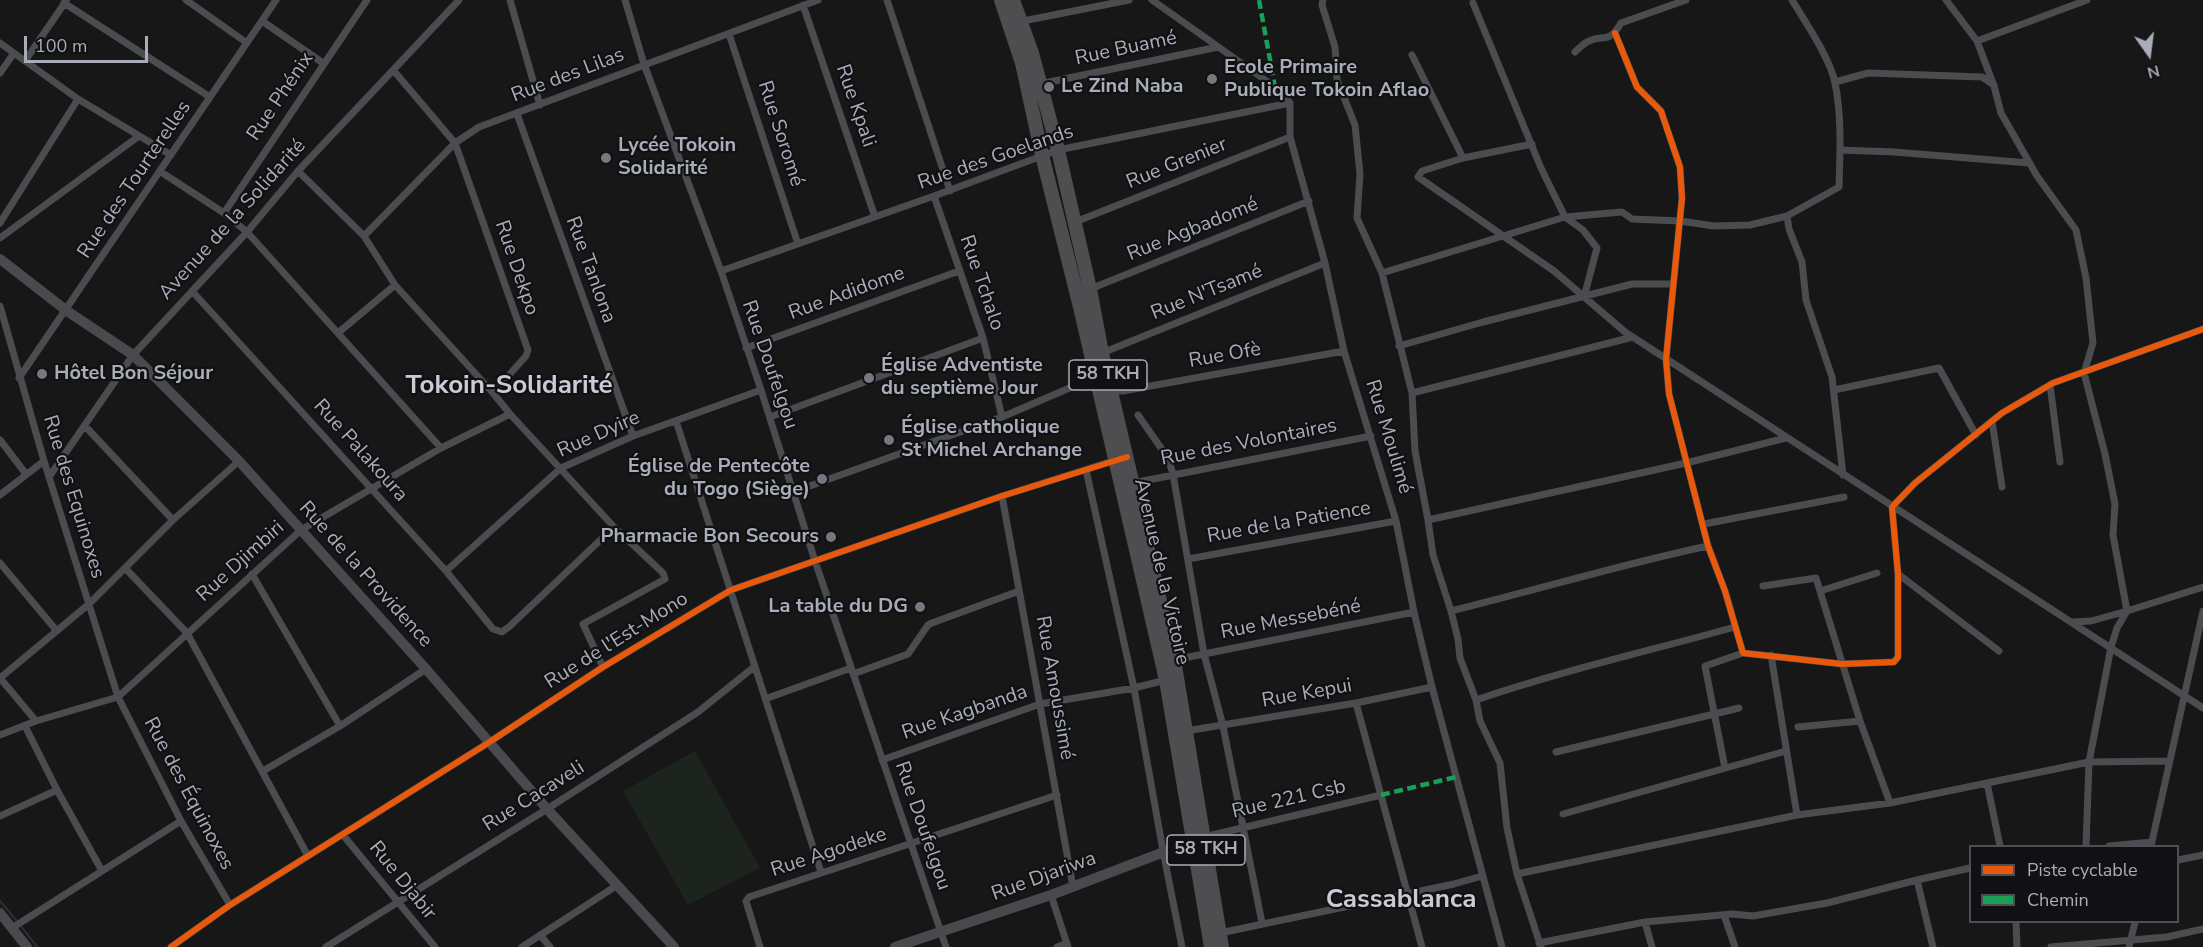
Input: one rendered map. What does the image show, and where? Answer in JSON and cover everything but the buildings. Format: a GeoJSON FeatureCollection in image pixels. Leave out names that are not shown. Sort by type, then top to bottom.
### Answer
{"type":"FeatureCollection","features":[{"type":"Feature","properties":{"kind":"highway","name":"Avenue de la Victoire"},"geometry":{"type":"LineString","coordinates":[[1001,0],[1022,63],[1095,377],[1122,459]]}},
{"type":"Feature","properties":{"kind":"highway","name":"Avenue de la Victoire"},"geometry":{"type":"LineString","coordinates":[[1014,0],[1023,21],[1058,150],[1111,390],[1122,459],[1174,660],[1186,731],[1211,947]]}},
{"type":"Feature","properties":{"kind":"highway","name":"Avenue de la Victoire"},"geometry":{"type":"LineString","coordinates":[[1128,484],[1198,839],[1221,940]]}},
{"type":"Feature","properties":{"kind":"street"},"geometry":{"type":"LineString","coordinates":[[186,0],[195,3],[248,43]]}},
{"type":"Feature","properties":{"kind":"street","name":"Rue des Tourterelles"},"geometry":{"type":"LineString","coordinates":[[19,378],[276,0]]}},
{"type":"Feature","properties":{"kind":"street","name":"Rue Phénix"},"geometry":{"type":"LineString","coordinates":[[224,213],[367,0]]}},
{"type":"Feature","properties":{"kind":"street","name":"Avenue de la Solidarité"},"geometry":{"type":"LineString","coordinates":[[49,477],[133,355],[247,232],[298,171],[459,0]]}},
{"type":"Feature","properties":{"kind":"street"},"geometry":{"type":"LineString","coordinates":[[510,0],[540,105]]}},
{"type":"Feature","properties":{"kind":"street","name":"Rue Doufelgou"},"geometry":{"type":"LineString","coordinates":[[625,0],[644,64],[721,271],[815,561],[946,947]]}},
{"type":"Feature","properties":{"kind":"street","name":"Rue des Lilas"},"geometry":{"type":"LineString","coordinates":[[364,236],[455,143],[479,126],[517,114],[818,0]]}},
{"type":"Feature","properties":{"kind":"street"},"geometry":{"type":"LineString","coordinates":[[887,0],[950,190]]}},
{"type":"Feature","properties":{"kind":"street"},"geometry":{"type":"LineString","coordinates":[[1023,21],[1129,0]]}},
{"type":"Feature","properties":{"kind":"street"},"geometry":{"type":"LineString","coordinates":[[1156,0],[1275,87],[1290,103]]}},
{"type":"Feature","properties":{"kind":"street"},"geometry":{"type":"LineString","coordinates":[[1323,0],[1322,5],[1335,47],[1337,80],[1355,125],[1360,174],[1357,218],[1382,273],[1412,393],[1415,451],[1433,555],[1451,611],[1460,658],[1476,700],[1480,721],[1500,763],[1507,828],[1517,874],[1540,945],[1645,922],[1724,915],[1753,916],[1827,903],[1969,868]]}},
{"type":"Feature","properties":{"kind":"street"},"geometry":{"type":"LineString","coordinates":[[1575,52],[1588,41],[1607,38],[1615,33],[1621,23],[1686,0]]}},
{"type":"Feature","properties":{"kind":"street"},"geometry":{"type":"LineString","coordinates":[[1382,273],[1565,217],[1622,212],[1632,219],[1680,221],[1714,226],[1750,225],[1787,216],[1839,187],[1840,129],[1835,82],[1812,33],[1792,0]]}},
{"type":"Feature","properties":{"kind":"street"},"geometry":{"type":"LineString","coordinates":[[1946,0],[1977,40],[2001,113],[2029,163],[2076,230],[2086,278],[2093,343],[2084,373],[2115,504],[2113,535],[2127,611],[2117,628],[2111,647],[2090,762],[2086,845]]}},
{"type":"Feature","properties":{"kind":"street"},"geometry":{"type":"LineString","coordinates":[[1977,40],[2087,0]]}},
{"type":"Feature","properties":{"kind":"street"},"geometry":{"type":"LineString","coordinates":[[25,60],[65,1],[210,98]]}},
{"type":"Feature","properties":{"kind":"street"},"geometry":{"type":"LineString","coordinates":[[1473,3],[1565,217],[1583,230],[1597,248],[1584,297]]}},
{"type":"Feature","properties":{"kind":"street","name":"Rue Kpali"},"geometry":{"type":"LineString","coordinates":[[803,5],[874,217]]}},
{"type":"Feature","properties":{"kind":"street"},"geometry":{"type":"LineString","coordinates":[[262,21],[323,63]]}},
{"type":"Feature","properties":{"kind":"street"},"geometry":{"type":"LineString","coordinates":[[1615,33],[1637,87],[1661,111],[1680,167],[1682,198],[1666,359],[1669,394],[1708,546],[1743,653]]}},
{"type":"Feature","properties":{"kind":"street","name":"Rue Soromé"},"geometry":{"type":"LineString","coordinates":[[729,34],[798,244]]}},
{"type":"Feature","properties":{"kind":"street"},"geometry":{"type":"LineString","coordinates":[[0,43],[78,99],[171,155]]}},
{"type":"Feature","properties":{"kind":"street","name":"Rue Buamé"},"geometry":{"type":"LineString","coordinates":[[1040,84],[1218,47]]}},
{"type":"Feature","properties":{"kind":"street"},"geometry":{"type":"LineString","coordinates":[[0,73],[14,53]]}},
{"type":"Feature","properties":{"kind":"street"},"geometry":{"type":"LineString","coordinates":[[1413,55],[1463,158]]}},
{"type":"Feature","properties":{"kind":"street"},"geometry":{"type":"LineString","coordinates":[[394,71],[455,143]]}},
{"type":"Feature","properties":{"kind":"street"},"geometry":{"type":"LineString","coordinates":[[1835,82],[1868,73],[1982,77],[1994,86]]}},
{"type":"Feature","properties":{"kind":"street"},"geometry":{"type":"LineString","coordinates":[[0,224],[78,99]]}},
{"type":"Feature","properties":{"kind":"street","name":"Rue des Goelands"},"geometry":{"type":"LineString","coordinates":[[721,271],[1058,150],[1290,103]]}},
{"type":"Feature","properties":{"kind":"street","name":"Rue Moulimé"},"geometry":{"type":"LineString","coordinates":[[1290,103],[1290,136],[1325,263],[1344,351],[1396,521],[1432,687],[1502,947]]}},
{"type":"Feature","properties":{"kind":"street","name":"Rue Tanlona"},"geometry":{"type":"LineString","coordinates":[[517,114],[633,436]]}},
{"type":"Feature","properties":{"kind":"street"},"geometry":{"type":"LineString","coordinates":[[0,238],[139,136]]}},
{"type":"Feature","properties":{"kind":"street","name":"Rue Grenier"},"geometry":{"type":"LineString","coordinates":[[1075,222],[1290,136]]}},
{"type":"Feature","properties":{"kind":"street","name":"Rue Dekpo"},"geometry":{"type":"LineString","coordinates":[[455,143],[528,352],[493,393]]}},
{"type":"Feature","properties":{"kind":"street"},"geometry":{"type":"LineString","coordinates":[[1532,144],[1463,158],[1422,171],[1418,177],[1554,271],[1633,338],[2203,708]]}},
{"type":"Feature","properties":{"kind":"street"},"geometry":{"type":"LineString","coordinates":[[1840,150],[2029,163]]}},
{"type":"Feature","properties":{"kind":"street"},"geometry":{"type":"LineString","coordinates":[[161,171],[224,213],[247,232],[441,448]]}},
{"type":"Feature","properties":{"kind":"street"},"geometry":{"type":"LineString","coordinates":[[298,171],[364,236],[394,285],[510,414],[614,527],[663,573],[664,579],[583,624],[603,667]]}},
{"type":"Feature","properties":{"kind":"street","name":"Rue Tchalo"},"geometry":{"type":"LineString","coordinates":[[934,196],[983,338],[1002,417]]}},
{"type":"Feature","properties":{"kind":"street","name":"Rue Agbadomé"},"geometry":{"type":"LineString","coordinates":[[1090,289],[1309,201]]}},
{"type":"Feature","properties":{"kind":"street"},"geometry":{"type":"LineString","coordinates":[[1787,216],[1789,229],[1802,262],[1806,300],[1832,377],[1843,475]]}},
{"type":"Feature","properties":{"kind":"street","name":"Rue de la Providence"},"geometry":{"type":"LineString","coordinates":[[0,259],[67,310],[133,355],[239,461],[426,669],[547,809],[674,947]]}},
{"type":"Feature","properties":{"kind":"street","name":"Rue N'Tsamé"},"geometry":{"type":"LineString","coordinates":[[1102,353],[1325,263]]}},
{"type":"Feature","properties":{"kind":"street","name":"Rue Adidome"},"geometry":{"type":"LineString","coordinates":[[746,348],[959,271]]}},
{"type":"Feature","properties":{"kind":"street"},"geometry":{"type":"LineString","coordinates":[[1399,346],[1632,284],[1673,284]]}},
{"type":"Feature","properties":{"kind":"street"},"geometry":{"type":"LineString","coordinates":[[338,333],[394,285]]}},
{"type":"Feature","properties":{"kind":"street","name":"Rue Palakoura"},"geometry":{"type":"LineString","coordinates":[[192,291],[372,488],[493,628],[502,632],[510,626],[614,527]]}},
{"type":"Feature","properties":{"kind":"street","name":"Rue des Equinoxes"},"geometry":{"type":"LineString","coordinates":[[0,306],[44,461],[118,697]]}},
{"type":"Feature","properties":{"kind":"street"},"geometry":{"type":"LineString","coordinates":[[1725,768],[1705,666],[1743,653],[1842,664],[1894,662],[1898,657],[1898,573],[1892,507],[1915,483],[1992,421],[2050,385],[2203,329]]}},
{"type":"Feature","properties":{"kind":"street"},"geometry":{"type":"LineString","coordinates":[[770,417],[983,338]]}},
{"type":"Feature","properties":{"kind":"street"},"geometry":{"type":"LineString","coordinates":[[1412,393],[1633,338]]}},
{"type":"Feature","properties":{"kind":"street","name":"Rue Ofè"},"geometry":{"type":"LineString","coordinates":[[1111,390],[1123,391],[1344,351]]}},
{"type":"Feature","properties":{"kind":"street"},"geometry":{"type":"LineString","coordinates":[[1834,390],[1939,368],[1976,435]]}},
{"type":"Feature","properties":{"kind":"street"},"geometry":{"type":"LineString","coordinates":[[793,492],[1002,417],[1095,377]]}},
{"type":"Feature","properties":{"kind":"street"},"geometry":{"type":"LineString","coordinates":[[2050,385],[2060,462]]}},
{"type":"Feature","properties":{"kind":"street","name":"Rue Dyire"},"geometry":{"type":"LineString","coordinates":[[446,571],[561,468],[633,436],[761,390]]}},
{"type":"Feature","properties":{"kind":"street","name":"Rue Djimbiri"},"geometry":{"type":"LineString","coordinates":[[0,735],[36,721],[118,697],[301,530],[441,448],[510,414]]}},
{"type":"Feature","properties":{"kind":"street"},"geometry":{"type":"LineString","coordinates":[[1138,415],[1168,458],[1173,474],[1204,654],[1223,726],[1262,923]]}},
{"type":"Feature","properties":{"kind":"street"},"geometry":{"type":"LineString","coordinates":[[676,421],[821,872]]}},
{"type":"Feature","properties":{"kind":"street"},"geometry":{"type":"LineString","coordinates":[[1992,421],[2002,487]]}},
{"type":"Feature","properties":{"kind":"street"},"geometry":{"type":"LineString","coordinates":[[85,426],[173,520]]}},
{"type":"Feature","properties":{"kind":"street","name":"Rue des Volontaires"},"geometry":{"type":"LineString","coordinates":[[1128,484],[1371,436]]}},
{"type":"Feature","properties":{"kind":"street"},"geometry":{"type":"LineString","coordinates":[[1428,520],[1686,463],[1786,438]]}},
{"type":"Feature","properties":{"kind":"street"},"geometry":{"type":"LineString","coordinates":[[0,440],[26,474]]}},
{"type":"Feature","properties":{"kind":"street","name":"Rue de l'Est-Mono"},"geometry":{"type":"LineString","coordinates":[[171,947],[230,905],[488,743],[603,667],[731,590],[1002,496],[1122,459]]}},
{"type":"Feature","properties":{"kind":"street"},"geometry":{"type":"LineString","coordinates":[[0,495],[44,461]]}},
{"type":"Feature","properties":{"kind":"street"},"geometry":{"type":"LineString","coordinates":[[36,721],[0,678],[89,603],[173,520],[239,461]]}},
{"type":"Feature","properties":{"kind":"street"},"geometry":{"type":"LineString","coordinates":[[1086,470],[1134,688],[1182,947]]}},
{"type":"Feature","properties":{"kind":"street","name":"Rue Amoussimé"},"geometry":{"type":"LineString","coordinates":[[1002,496],[1073,887]]}},
{"type":"Feature","properties":{"kind":"street"},"geometry":{"type":"LineString","coordinates":[[1704,524],[1844,497]]}},
{"type":"Feature","properties":{"kind":"street","name":"Rue de la Patience"},"geometry":{"type":"LineString","coordinates":[[1188,559],[1396,521]]}},
{"type":"Feature","properties":{"kind":"street"},"geometry":{"type":"LineString","coordinates":[[1451,611],[1551,586],[1629,563],[1708,546]]}},
{"type":"Feature","properties":{"kind":"street"},"geometry":{"type":"LineString","coordinates":[[0,562],[56,630]]}},
{"type":"Feature","properties":{"kind":"street"},"geometry":{"type":"LineString","coordinates":[[125,568],[187,633],[308,856]]}},
{"type":"Feature","properties":{"kind":"street"},"geometry":{"type":"LineString","coordinates":[[1820,591],[1877,573]]}},
{"type":"Feature","properties":{"kind":"street"},"geometry":{"type":"LineString","coordinates":[[1898,573],[1999,651]]}},
{"type":"Feature","properties":{"kind":"street"},"geometry":{"type":"LineString","coordinates":[[252,574],[340,726]]}},
{"type":"Feature","properties":{"kind":"street"},"geometry":{"type":"LineString","coordinates":[[1763,586],[1813,577],[1817,580],[1860,721],[1890,802]]}},
{"type":"Feature","properties":{"kind":"street"},"geometry":{"type":"LineString","coordinates":[[2073,622],[2091,621],[2203,586]]}},
{"type":"Feature","properties":{"kind":"street"},"geometry":{"type":"LineString","coordinates":[[765,699],[908,654],[928,625],[1020,591]]}},
{"type":"Feature","properties":{"kind":"street"},"geometry":{"type":"LineString","coordinates":[[2130,845],[2151,844],[2203,610]]}},
{"type":"Feature","properties":{"kind":"street","name":"Rue Messebéné"},"geometry":{"type":"LineString","coordinates":[[1174,660],[1414,612]]}},
{"type":"Feature","properties":{"kind":"street"},"geometry":{"type":"LineString","coordinates":[[1476,700],[1530,681],[1735,627]]}},
{"type":"Feature","properties":{"kind":"street"},"geometry":{"type":"LineString","coordinates":[[1771,655],[1797,815]]}},
{"type":"Feature","properties":{"kind":"street","name":"Rue Cacaveli"},"geometry":{"type":"LineString","coordinates":[[326,947],[698,712],[754,667]]}},
{"type":"Feature","properties":{"kind":"street"},"geometry":{"type":"LineString","coordinates":[[263,771],[340,726],[426,669]]}},
{"type":"Feature","properties":{"kind":"street","name":"Rue Kagbanda"},"geometry":{"type":"LineString","coordinates":[[882,760],[1040,704],[1134,688],[1166,680]]}},
{"type":"Feature","properties":{"kind":"street","name":"Rue Kepui"},"geometry":{"type":"LineString","coordinates":[[1186,731],[1356,703],[1432,687]]}},
{"type":"Feature","properties":{"kind":"street","name":"Rue des Équinoxes"},"geometry":{"type":"LineString","coordinates":[[118,697],[181,821],[230,905]]}},
{"type":"Feature","properties":{"kind":"street"},"geometry":{"type":"LineString","coordinates":[[1356,703],[1422,947]]}},
{"type":"Feature","properties":{"kind":"street"},"geometry":{"type":"LineString","coordinates":[[1556,752],[1739,708]]}},
{"type":"Feature","properties":{"kind":"street"},"geometry":{"type":"LineString","coordinates":[[1798,727],[1860,721]]}},
{"type":"Feature","properties":{"kind":"street"},"geometry":{"type":"LineString","coordinates":[[25,726],[102,871]]}},
{"type":"Feature","properties":{"kind":"street"},"geometry":{"type":"LineString","coordinates":[[1563,814],[1786,752]]}},
{"type":"Feature","properties":{"kind":"street"},"geometry":{"type":"LineString","coordinates":[[1517,874],[1797,815],[1890,802],[2090,762],[2169,761]]}},
{"type":"Feature","properties":{"kind":"street"},"geometry":{"type":"LineString","coordinates":[[1987,783],[2000,845]]}},
{"type":"Feature","properties":{"kind":"street"},"geometry":{"type":"LineString","coordinates":[[0,816],[57,790]]}},
{"type":"Feature","properties":{"kind":"street","name":"Rue Agodeke"},"geometry":{"type":"LineString","coordinates":[[760,947],[746,901],[748,897],[1057,795]]}},
{"type":"Feature","properties":{"kind":"street","name":"Rue 221 Csb"},"geometry":{"type":"LineString","coordinates":[[1198,839],[1381,795]]}},
{"type":"Feature","properties":{"kind":"street"},"geometry":{"type":"LineString","coordinates":[[12,928],[181,821]]}},
{"type":"Feature","properties":{"kind":"street","name":"Rue Djabir"},"geometry":{"type":"LineString","coordinates":[[343,835],[435,947]]}},
{"type":"Feature","properties":{"kind":"street","name":"Rue Djariwa"},"geometry":{"type":"LineString","coordinates":[[895,947],[1051,895],[1198,839]]}},
{"type":"Feature","properties":{"kind":"street"},"geometry":{"type":"LineString","coordinates":[[2179,860],[2203,855]]}},
{"type":"Feature","properties":{"kind":"street"},"geometry":{"type":"LineString","coordinates":[[1221,940],[1262,923],[1455,884],[1482,876]]}},
{"type":"Feature","properties":{"kind":"street"},"geometry":{"type":"LineString","coordinates":[[1917,880],[1933,947]]}},
{"type":"Feature","properties":{"kind":"street"},"geometry":{"type":"LineString","coordinates":[[522,947],[616,886]]}},
{"type":"Feature","properties":{"kind":"street"},"geometry":{"type":"LineString","coordinates":[[1051,895],[1068,945],[1057,947]]}},
{"type":"Feature","properties":{"kind":"street"},"geometry":{"type":"LineString","coordinates":[[0,913],[27,947]]}},
{"type":"Feature","properties":{"kind":"street"},"geometry":{"type":"LineString","coordinates":[[1724,915],[1735,947]]}},
{"type":"Feature","properties":{"kind":"street"},"geometry":{"type":"LineString","coordinates":[[1645,922],[1652,947]]}},
{"type":"Feature","properties":{"kind":"street"},"geometry":{"type":"LineString","coordinates":[[2016,923],[2017,947]]}},
{"type":"Feature","properties":{"kind":"street"},"geometry":{"type":"LineString","coordinates":[[2129,947],[2134,923]]}},
{"type":"Feature","properties":{"kind":"street"},"geometry":{"type":"LineString","coordinates":[[2051,947],[2167,937],[2203,929]]}},
{"type":"Feature","properties":{"kind":"street"},"geometry":{"type":"LineString","coordinates":[[540,935],[550,947]]}},
{"type":"Feature","properties":{"kind":"shaded area"},"geometry":{"type":"Polygon","coordinates":[[[695,751],[760,868],[688,905],[623,791],[695,751]]]}},
{"type":"Feature","properties":{"kind":"waterway"},"geometry":{"type":"LineString","coordinates":[[0,901],[16,920]]}},
{"type":"Feature","properties":{"kind":"waterway"},"geometry":{"type":"LineString","coordinates":[[21,926],[37,947]]}},
{"type":"Feature","properties":{"kind":"marked path"},"geometry":{"type":"LineString","coordinates":[[1259,0],[1275,87]]}},
{"type":"Feature","properties":{"kind":"marked path"},"geometry":{"type":"LineString","coordinates":[[1381,795],[1456,777]]}},
{"type":"Feature","properties":{"kind":"cycle path"},"geometry":{"type":"LineString","coordinates":[[1615,33],[1637,87],[1661,111],[1680,167],[1682,198],[1666,359],[1669,394],[1708,546],[1725,591],[1743,653],[1842,664],[1894,662],[1898,657],[1898,574],[1892,507],[1915,483],[2002,413],[2053,383],[2203,329]]}},
{"type":"Feature","properties":{"kind":"cycle path"},"geometry":{"type":"LineString","coordinates":[[171,947],[230,905],[488,743],[603,667],[731,590],[1002,496],[1127,457]]}},
{"type":"Feature","properties":{"kind":"place","name":"Ecole Primaire Publique Tokoin Aflao"},"geometry":{"type":"Point","coordinates":[1212,79]}},
{"type":"Feature","properties":{"kind":"place","name":"Le Zind Naba"},"geometry":{"type":"Point","coordinates":[1049,87]}},
{"type":"Feature","properties":{"kind":"place","name":"Lycée Tokoin Solidarité"},"geometry":{"type":"Point","coordinates":[606,158]}},
{"type":"Feature","properties":{"kind":"place","name":"Hôtel Bon Séjour"},"geometry":{"type":"Point","coordinates":[42,374]}},
{"type":"Feature","properties":{"kind":"place","name":"Église Adventiste du septième Jour"},"geometry":{"type":"Point","coordinates":[869,378]}},
{"type":"Feature","properties":{"kind":"place","name":"Église catholique St Michel Archange"},"geometry":{"type":"Point","coordinates":[889,440]}},
{"type":"Feature","properties":{"kind":"place","name":"Église de Pentecôte du Togo (Siège)"},"geometry":{"type":"Point","coordinates":[822,479]}},
{"type":"Feature","properties":{"kind":"place","name":"Pharmacie Bon Secours"},"geometry":{"type":"Point","coordinates":[831,537]}},
{"type":"Feature","properties":{"kind":"place","name":"La table du DG"},"geometry":{"type":"Point","coordinates":[920,607]}},
{"type":"Feature","properties":{"kind":"district","name":"Tokoin-Solidarité"},"geometry":{"type":"Point","coordinates":[509,387]}},
{"type":"Feature","properties":{"kind":"district","name":"Cassablanca"},"geometry":{"type":"Point","coordinates":[1401,901]}}]}
